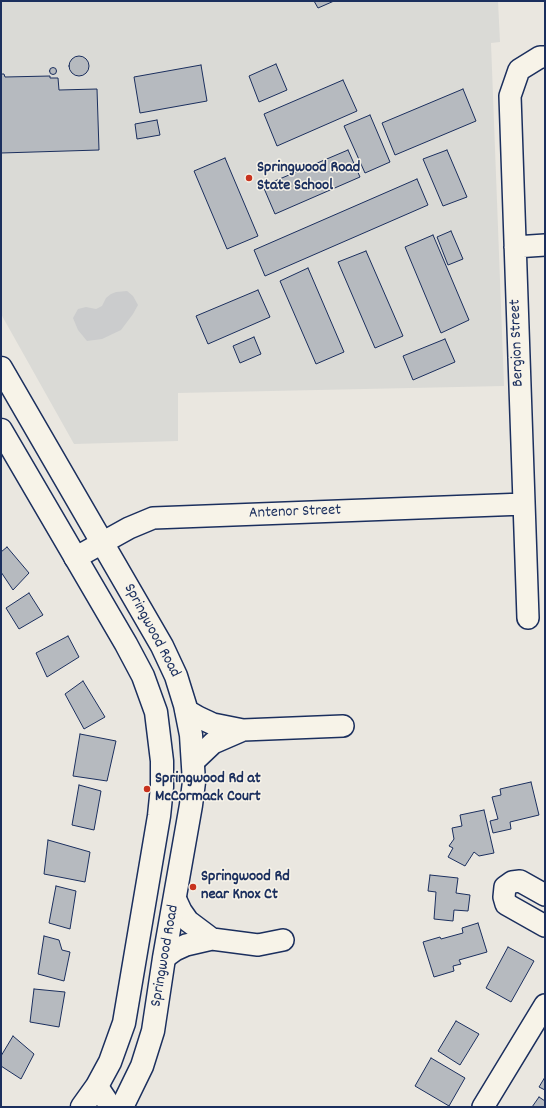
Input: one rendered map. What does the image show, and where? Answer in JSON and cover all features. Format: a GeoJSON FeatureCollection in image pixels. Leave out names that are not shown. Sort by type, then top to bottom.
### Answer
{"type":"FeatureCollection","features":[{"type":"Feature","properties":{"kind":"main road","name":"Springwood Road"},"geometry":{"type":"LineString","coordinates":[[1,368],[162,646],[176,676],[186,710],[191,736],[194,762],[194,782],[153,1031],[142,1066],[122,1107]]}},
{"type":"Feature","properties":{"kind":"main road","name":"Springwood Road"},"geometry":{"type":"LineString","coordinates":[[1,430],[126,644],[142,676],[156,712],[162,762],[162,786],[159,816],[124,1023],[110,1062],[97,1086],[82,1107]]}},
{"type":"Feature","properties":{"kind":"street","name":"Bergion Street"},"geometry":{"type":"LineString","coordinates":[[528,618],[510,96],[519,70],[540,58],[545,57]]}},
{"type":"Feature","properties":{"kind":"street"},"geometry":{"type":"LineString","coordinates":[[515,247],[545,246]]}},
{"type":"Feature","properties":{"kind":"street","name":"Antenor Street"},"geometry":{"type":"LineString","coordinates":[[75,558],[130,528],[153,518],[524,504]]}},
{"type":"Feature","properties":{"kind":"street"},"geometry":{"type":"LineString","coordinates":[[186,710],[198,718],[213,724],[243,730],[343,726]]}},
{"type":"Feature","properties":{"kind":"street"},"geometry":{"type":"LineString","coordinates":[[194,762],[213,743],[243,730]]}},
{"type":"Feature","properties":{"kind":"street"},"geometry":{"type":"LineString","coordinates":[[545,895],[520,880],[512,882],[505,888],[504,897],[506,904],[545,926]]}},
{"type":"Feature","properties":{"kind":"street"},"geometry":{"type":"LineString","coordinates":[[176,898],[181,911],[188,921],[212,939]]}},
{"type":"Feature","properties":{"kind":"street"},"geometry":{"type":"LineString","coordinates":[[164,958],[175,950],[186,945],[212,939],[258,945],[283,940]]}},
{"type":"Feature","properties":{"kind":"street"},"geometry":{"type":"LineString","coordinates":[[483,1107],[544,1010]]}},
{"type":"Feature","properties":{"kind":"street"},"geometry":{"type":"LineString","coordinates":[[97,1086],[111,1107]]}},
{"type":"Feature","properties":{"kind":"shaded area","name":"Springwood Road State School"},"geometry":{"type":"Polygon","coordinates":[[[1,1],[498,1],[500,42],[491,43],[504,386],[178,393],[178,441],[74,444],[1,314],[1,1]]]}},
{"type":"Feature","properties":{"kind":"shaded area"},"geometry":{"type":"Polygon","coordinates":[[[127,291],[133,296],[138,305],[121,330],[102,339],[87,341],[78,330],[73,318],[78,309],[86,307],[96,309],[102,306],[106,298],[111,294],[127,291]]]}},
{"type":"Feature","properties":{"kind":"building"},"geometry":{"type":"Polygon","coordinates":[[[314,1],[334,1],[318,8],[314,1]]]}},
{"type":"Feature","properties":{"kind":"building"},"geometry":{"type":"Polygon","coordinates":[[[75,56],[83,56],[89,62],[89,70],[83,76],[75,76],[69,70],[69,62],[75,56]]]}},
{"type":"Feature","properties":{"kind":"building"},"geometry":{"type":"Polygon","coordinates":[[[276,64],[287,90],[259,102],[249,76],[276,64]]]}},
{"type":"Feature","properties":{"kind":"building"},"geometry":{"type":"Polygon","coordinates":[[[201,65],[207,101],[140,113],[134,77],[201,65]]]}},
{"type":"Feature","properties":{"kind":"building"},"geometry":{"type":"Polygon","coordinates":[[[53,68],[56,71],[53,74],[50,71],[53,68]]]}},
{"type":"Feature","properties":{"kind":"building"},"geometry":{"type":"Polygon","coordinates":[[[1,74],[4,74],[5,77],[50,76],[50,78],[58,78],[59,90],[97,89],[99,150],[1,153],[1,74]]]}},
{"type":"Feature","properties":{"kind":"building"},"geometry":{"type":"Polygon","coordinates":[[[343,80],[357,111],[277,146],[264,114],[343,80]]]}},
{"type":"Feature","properties":{"kind":"building"},"geometry":{"type":"Polygon","coordinates":[[[463,89],[476,121],[395,155],[382,123],[463,89]]]}},
{"type":"Feature","properties":{"kind":"building"},"geometry":{"type":"Polygon","coordinates":[[[370,115],[390,162],[365,173],[344,126],[370,115]]]}},
{"type":"Feature","properties":{"kind":"building"},"geometry":{"type":"Polygon","coordinates":[[[157,120],[160,135],[137,139],[135,124],[157,120]]]}},
{"type":"Feature","properties":{"kind":"building"},"geometry":{"type":"Polygon","coordinates":[[[348,150],[360,177],[275,214],[263,186],[348,150]]]}},
{"type":"Feature","properties":{"kind":"building"},"geometry":{"type":"Polygon","coordinates":[[[447,150],[467,197],[443,206],[423,159],[447,150]]]}},
{"type":"Feature","properties":{"kind":"building"},"geometry":{"type":"Polygon","coordinates":[[[225,158],[258,236],[227,249],[194,171],[225,158]]]}},
{"type":"Feature","properties":{"kind":"building"},"geometry":{"type":"Polygon","coordinates":[[[417,179],[428,205],[265,276],[254,250],[417,179]]]}},
{"type":"Feature","properties":{"kind":"building"},"geometry":{"type":"Polygon","coordinates":[[[451,231],[463,259],[448,265],[437,237],[451,231]]]}},
{"type":"Feature","properties":{"kind":"building"},"geometry":{"type":"Polygon","coordinates":[[[433,235],[469,320],[441,333],[405,247],[433,235]]]}},
{"type":"Feature","properties":{"kind":"building"},"geometry":{"type":"Polygon","coordinates":[[[366,251],[403,336],[375,348],[338,262],[366,251]]]}},
{"type":"Feature","properties":{"kind":"building"},"geometry":{"type":"Polygon","coordinates":[[[308,268],[344,352],[316,364],[280,281],[308,268]]]}},
{"type":"Feature","properties":{"kind":"building"},"geometry":{"type":"Polygon","coordinates":[[[258,290],[270,317],[208,344],[196,316],[258,290]]]}},
{"type":"Feature","properties":{"kind":"building"},"geometry":{"type":"Polygon","coordinates":[[[254,337],[261,354],[240,363],[233,346],[254,337]]]}},
{"type":"Feature","properties":{"kind":"building"},"geometry":{"type":"Polygon","coordinates":[[[445,339],[455,362],[413,380],[403,356],[445,339]]]}},
{"type":"Feature","properties":{"kind":"building"},"geometry":{"type":"Polygon","coordinates":[[[7,547],[29,573],[13,590],[1,572],[1,552],[7,547]]]}},
{"type":"Feature","properties":{"kind":"building"},"geometry":{"type":"Polygon","coordinates":[[[29,593],[43,615],[19,629],[6,608],[29,593]]]}},
{"type":"Feature","properties":{"kind":"building"},"geometry":{"type":"Polygon","coordinates":[[[68,636],[79,657],[47,677],[36,653],[68,636]]]}},
{"type":"Feature","properties":{"kind":"building"},"geometry":{"type":"Polygon","coordinates":[[[83,681],[105,717],[84,729],[65,694],[83,681]]]}},
{"type":"Feature","properties":{"kind":"building"},"geometry":{"type":"Polygon","coordinates":[[[80,734],[116,741],[107,781],[73,776],[80,734]]]}},
{"type":"Feature","properties":{"kind":"building"},"geometry":{"type":"Polygon","coordinates":[[[531,782],[539,815],[510,822],[511,829],[493,833],[490,821],[498,819],[492,797],[501,795],[500,789],[531,782]]]}},
{"type":"Feature","properties":{"kind":"building"},"geometry":{"type":"Polygon","coordinates":[[[79,785],[101,791],[94,830],[72,825],[79,785]]]}},
{"type":"Feature","properties":{"kind":"building"},"geometry":{"type":"Polygon","coordinates":[[[484,810],[494,853],[479,856],[474,852],[465,866],[448,857],[453,848],[449,846],[454,839],[452,828],[462,826],[460,815],[484,810]]]}},
{"type":"Feature","properties":{"kind":"building"},"geometry":{"type":"Polygon","coordinates":[[[48,840],[90,852],[85,882],[44,874],[48,840]]]}},
{"type":"Feature","properties":{"kind":"building"},"geometry":{"type":"Polygon","coordinates":[[[430,875],[458,878],[456,893],[470,895],[468,911],[454,910],[453,921],[434,919],[436,892],[428,891],[430,875]]]}},
{"type":"Feature","properties":{"kind":"building"},"geometry":{"type":"Polygon","coordinates":[[[56,886],[76,891],[70,929],[49,923],[56,886]]]}},
{"type":"Feature","properties":{"kind":"building"},"geometry":{"type":"Polygon","coordinates":[[[478,923],[487,952],[459,960],[461,964],[453,966],[454,971],[434,977],[423,942],[463,933],[462,928],[478,923]]]}},
{"type":"Feature","properties":{"kind":"building"},"geometry":{"type":"Polygon","coordinates":[[[44,936],[59,940],[62,950],[70,952],[64,981],[38,974],[44,936]]]}},
{"type":"Feature","properties":{"kind":"building"},"geometry":{"type":"Polygon","coordinates":[[[508,947],[534,961],[511,1002],[486,988],[508,947]]]}},
{"type":"Feature","properties":{"kind":"building"},"geometry":{"type":"Polygon","coordinates":[[[34,989],[65,992],[59,1027],[30,1022],[34,989]]]}},
{"type":"Feature","properties":{"kind":"building"},"geometry":{"type":"Polygon","coordinates":[[[456,1021],[479,1034],[460,1065],[438,1051],[456,1021]]]}},
{"type":"Feature","properties":{"kind":"building"},"geometry":{"type":"Polygon","coordinates":[[[13,1036],[34,1054],[21,1079],[1,1066],[1,1056],[13,1036]]]}},
{"type":"Feature","properties":{"kind":"building"},"geometry":{"type":"Polygon","coordinates":[[[431,1058],[465,1078],[449,1106],[415,1086],[431,1058]]]}},
{"type":"Feature","properties":{"kind":"building"},"geometry":{"type":"Polygon","coordinates":[[[545,1077],[545,1090],[539,1087],[545,1077]]]}},
{"type":"Feature","properties":{"kind":"building"},"geometry":{"type":"Polygon","coordinates":[[[539,1097],[545,1101],[545,1107],[532,1107],[539,1097]]]}},
{"type":"Feature","properties":{"kind":"place","name":"Springwood Road State School"},"geometry":{"type":"Point","coordinates":[249,178]}},
{"type":"Feature","properties":{"kind":"place","name":"Springwood Rd at McCormack Court"},"geometry":{"type":"Point","coordinates":[147,789]}},
{"type":"Feature","properties":{"kind":"place","name":"Springwood Rd near Knox Ct"},"geometry":{"type":"Point","coordinates":[193,887]}}]}
